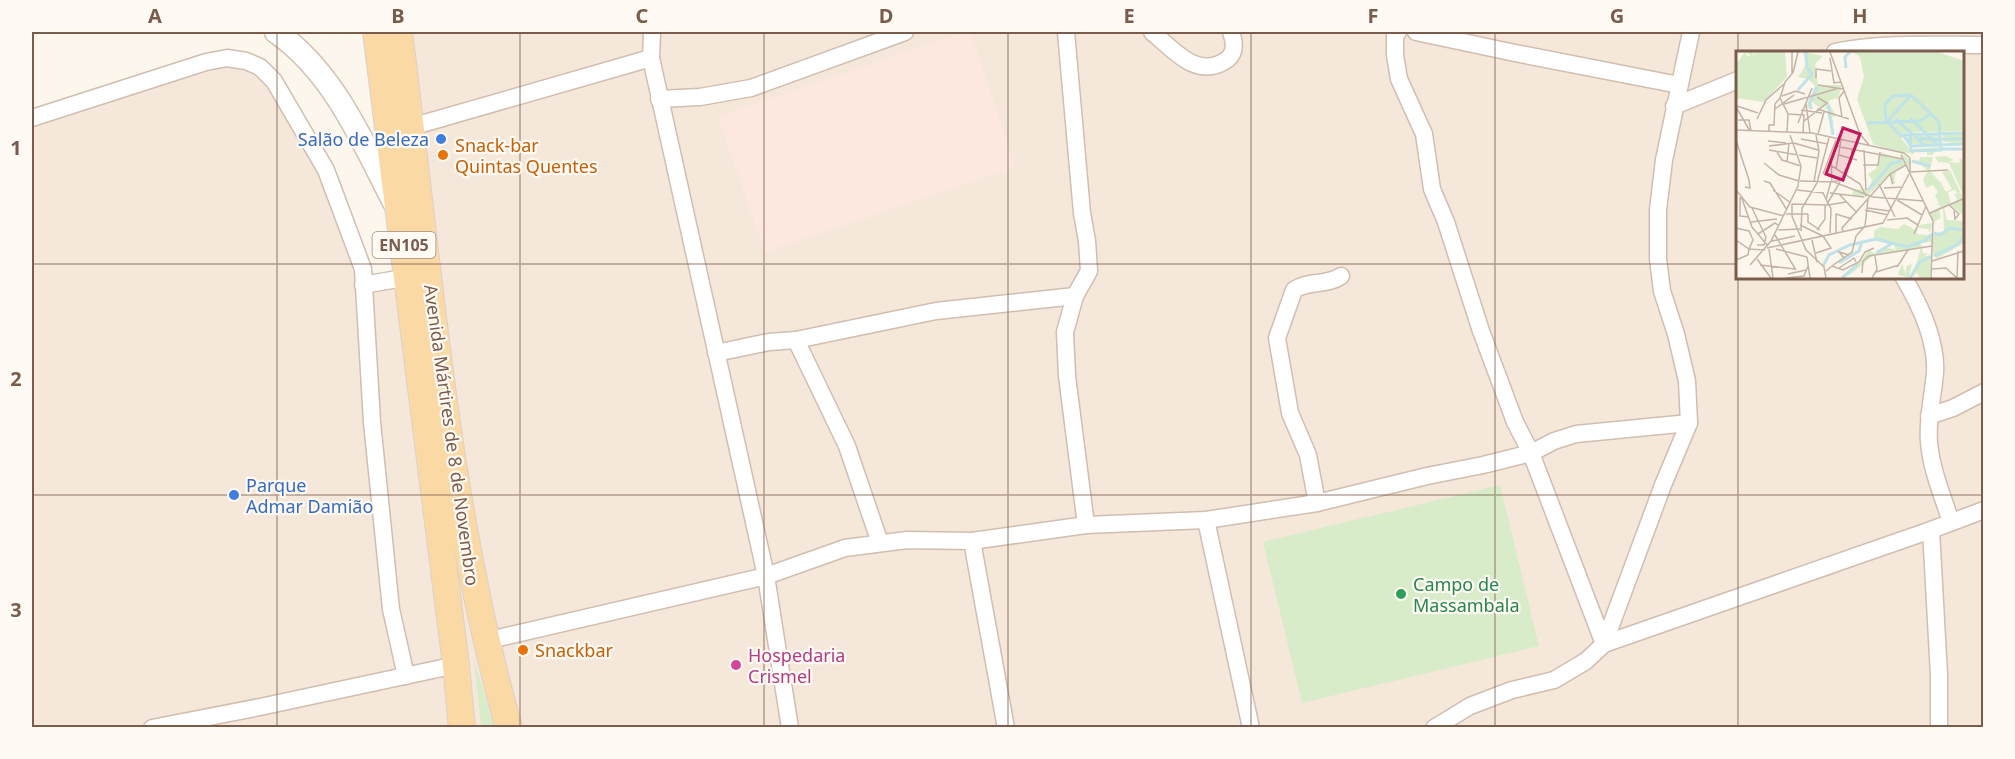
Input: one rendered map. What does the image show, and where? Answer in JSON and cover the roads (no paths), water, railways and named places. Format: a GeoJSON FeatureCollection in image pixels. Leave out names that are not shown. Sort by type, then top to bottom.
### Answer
{"type":"FeatureCollection","features":[{"type":"Feature","properties":{"kind":"main road"},"geometry":{"type":"LineString","coordinates":[[276,32],[291,42],[322,74],[363,143],[400,213]]}},
{"type":"Feature","properties":{"kind":"main road","name":"Avenida Mártires de 8 de Novembro"},"geometry":{"type":"LineString","coordinates":[[376,32],[409,277],[462,728]]}},
{"type":"Feature","properties":{"kind":"main road","name":"Avenida Mártires de 8 de Novembro"},"geometry":{"type":"LineString","coordinates":[[399,32],[450,447],[485,641],[509,728]]}},
{"type":"Feature","properties":{"kind":"street"},"geometry":{"type":"LineString","coordinates":[[652,32],[651,58],[659,99],[766,576],[790,728]]}},
{"type":"Feature","properties":{"kind":"street"},"geometry":{"type":"LineString","coordinates":[[659,99],[699,97],[751,88],[901,32]]}},
{"type":"Feature","properties":{"kind":"street"},"geometry":{"type":"LineString","coordinates":[[1066,32],[1082,213],[1088,241],[1089,271],[1075,296],[1065,332],[1067,376],[1086,525]]}},
{"type":"Feature","properties":{"kind":"street"},"geometry":{"type":"LineString","coordinates":[[1152,32],[1190,63],[1203,68],[1216,66],[1230,57],[1235,44],[1231,32]]}},
{"type":"Feature","properties":{"kind":"street"},"geometry":{"type":"LineString","coordinates":[[1398,32],[1395,36],[1395,55],[1399,79],[1424,134],[1432,189],[1446,222],[1481,331],[1515,422],[1531,453],[1604,644]]}},
{"type":"Feature","properties":{"kind":"street"},"geometry":{"type":"LineString","coordinates":[[1416,32],[1679,85]]}},
{"type":"Feature","properties":{"kind":"street"},"geometry":{"type":"LineString","coordinates":[[1434,728],[1470,706],[1512,690],[1554,680],[1586,662],[1604,644],[1663,485],[1689,423],[1686,381],[1676,334],[1662,291],[1658,259],[1658,210],[1664,160],[1690,32]]}},
{"type":"Feature","properties":{"kind":"street"},"geometry":{"type":"LineString","coordinates":[[1846,51],[1983,45]]}},
{"type":"Feature","properties":{"kind":"street"},"geometry":{"type":"LineString","coordinates":[[32,118],[206,62],[227,58],[246,61],[260,67],[274,81],[326,170],[363,269],[372,422],[391,609],[406,676]]}},
{"type":"Feature","properties":{"kind":"street"},"geometry":{"type":"LineString","coordinates":[[411,127],[651,58]]}},
{"type":"Feature","properties":{"kind":"street"},"geometry":{"type":"LineString","coordinates":[[1674,106],[1736,80]]}},
{"type":"Feature","properties":{"kind":"street"},"geometry":{"type":"LineString","coordinates":[[1317,503],[1308,455],[1290,413],[1277,338],[1294,290],[1300,286],[1335,280],[1341,276]]}},
{"type":"Feature","properties":{"kind":"street"},"geometry":{"type":"LineString","coordinates":[[363,285],[409,277]]}},
{"type":"Feature","properties":{"kind":"street"},"geometry":{"type":"LineString","coordinates":[[1905,279],[1918,300],[1933,347],[1935,371],[1929,416],[1929,444],[1951,522]]}},
{"type":"Feature","properties":{"kind":"street"},"geometry":{"type":"LineString","coordinates":[[716,353],[769,342],[796,340],[936,311],[1075,296]]}},
{"type":"Feature","properties":{"kind":"street"},"geometry":{"type":"LineString","coordinates":[[796,340],[847,446],[880,543]]}},
{"type":"Feature","properties":{"kind":"street"},"geometry":{"type":"LineString","coordinates":[[1929,416],[1953,408],[1983,392]]}},
{"type":"Feature","properties":{"kind":"street"},"geometry":{"type":"LineString","coordinates":[[485,641],[766,576],[845,548],[907,540],[972,541],[1086,525],[1206,520],[1317,503],[1531,453],[1554,441],[1576,434],[1689,423]]}},
{"type":"Feature","properties":{"kind":"street"},"geometry":{"type":"LineString","coordinates":[[1604,644],[1983,510]]}},
{"type":"Feature","properties":{"kind":"street"},"geometry":{"type":"LineString","coordinates":[[1206,520],[1251,728]]}},
{"type":"Feature","properties":{"kind":"street"},"geometry":{"type":"LineString","coordinates":[[1931,530],[1939,675],[1939,728]]}},
{"type":"Feature","properties":{"kind":"street"},"geometry":{"type":"LineString","coordinates":[[972,541],[1006,728]]}},
{"type":"Feature","properties":{"kind":"street"},"geometry":{"type":"LineString","coordinates":[[152,728],[456,665]]}},
{"type":"Feature","properties":{"kind":"place","name":"Salão de Beleza"},"geometry":{"type":"Point","coordinates":[441,139]}},
{"type":"Feature","properties":{"kind":"place","name":"Snack-bar Quintas Quentes"},"geometry":{"type":"Point","coordinates":[443,155]}},
{"type":"Feature","properties":{"kind":"place","name":"Parque Admar Damião"},"geometry":{"type":"Point","coordinates":[234,495]}},
{"type":"Feature","properties":{"kind":"place","name":"Campo de Massambala"},"geometry":{"type":"Point","coordinates":[1401,594]}},
{"type":"Feature","properties":{"kind":"place","name":"Snackbar"},"geometry":{"type":"Point","coordinates":[523,650]}},
{"type":"Feature","properties":{"kind":"place","name":"Hospedaria Crismel"},"geometry":{"type":"Point","coordinates":[736,665]}}]}
